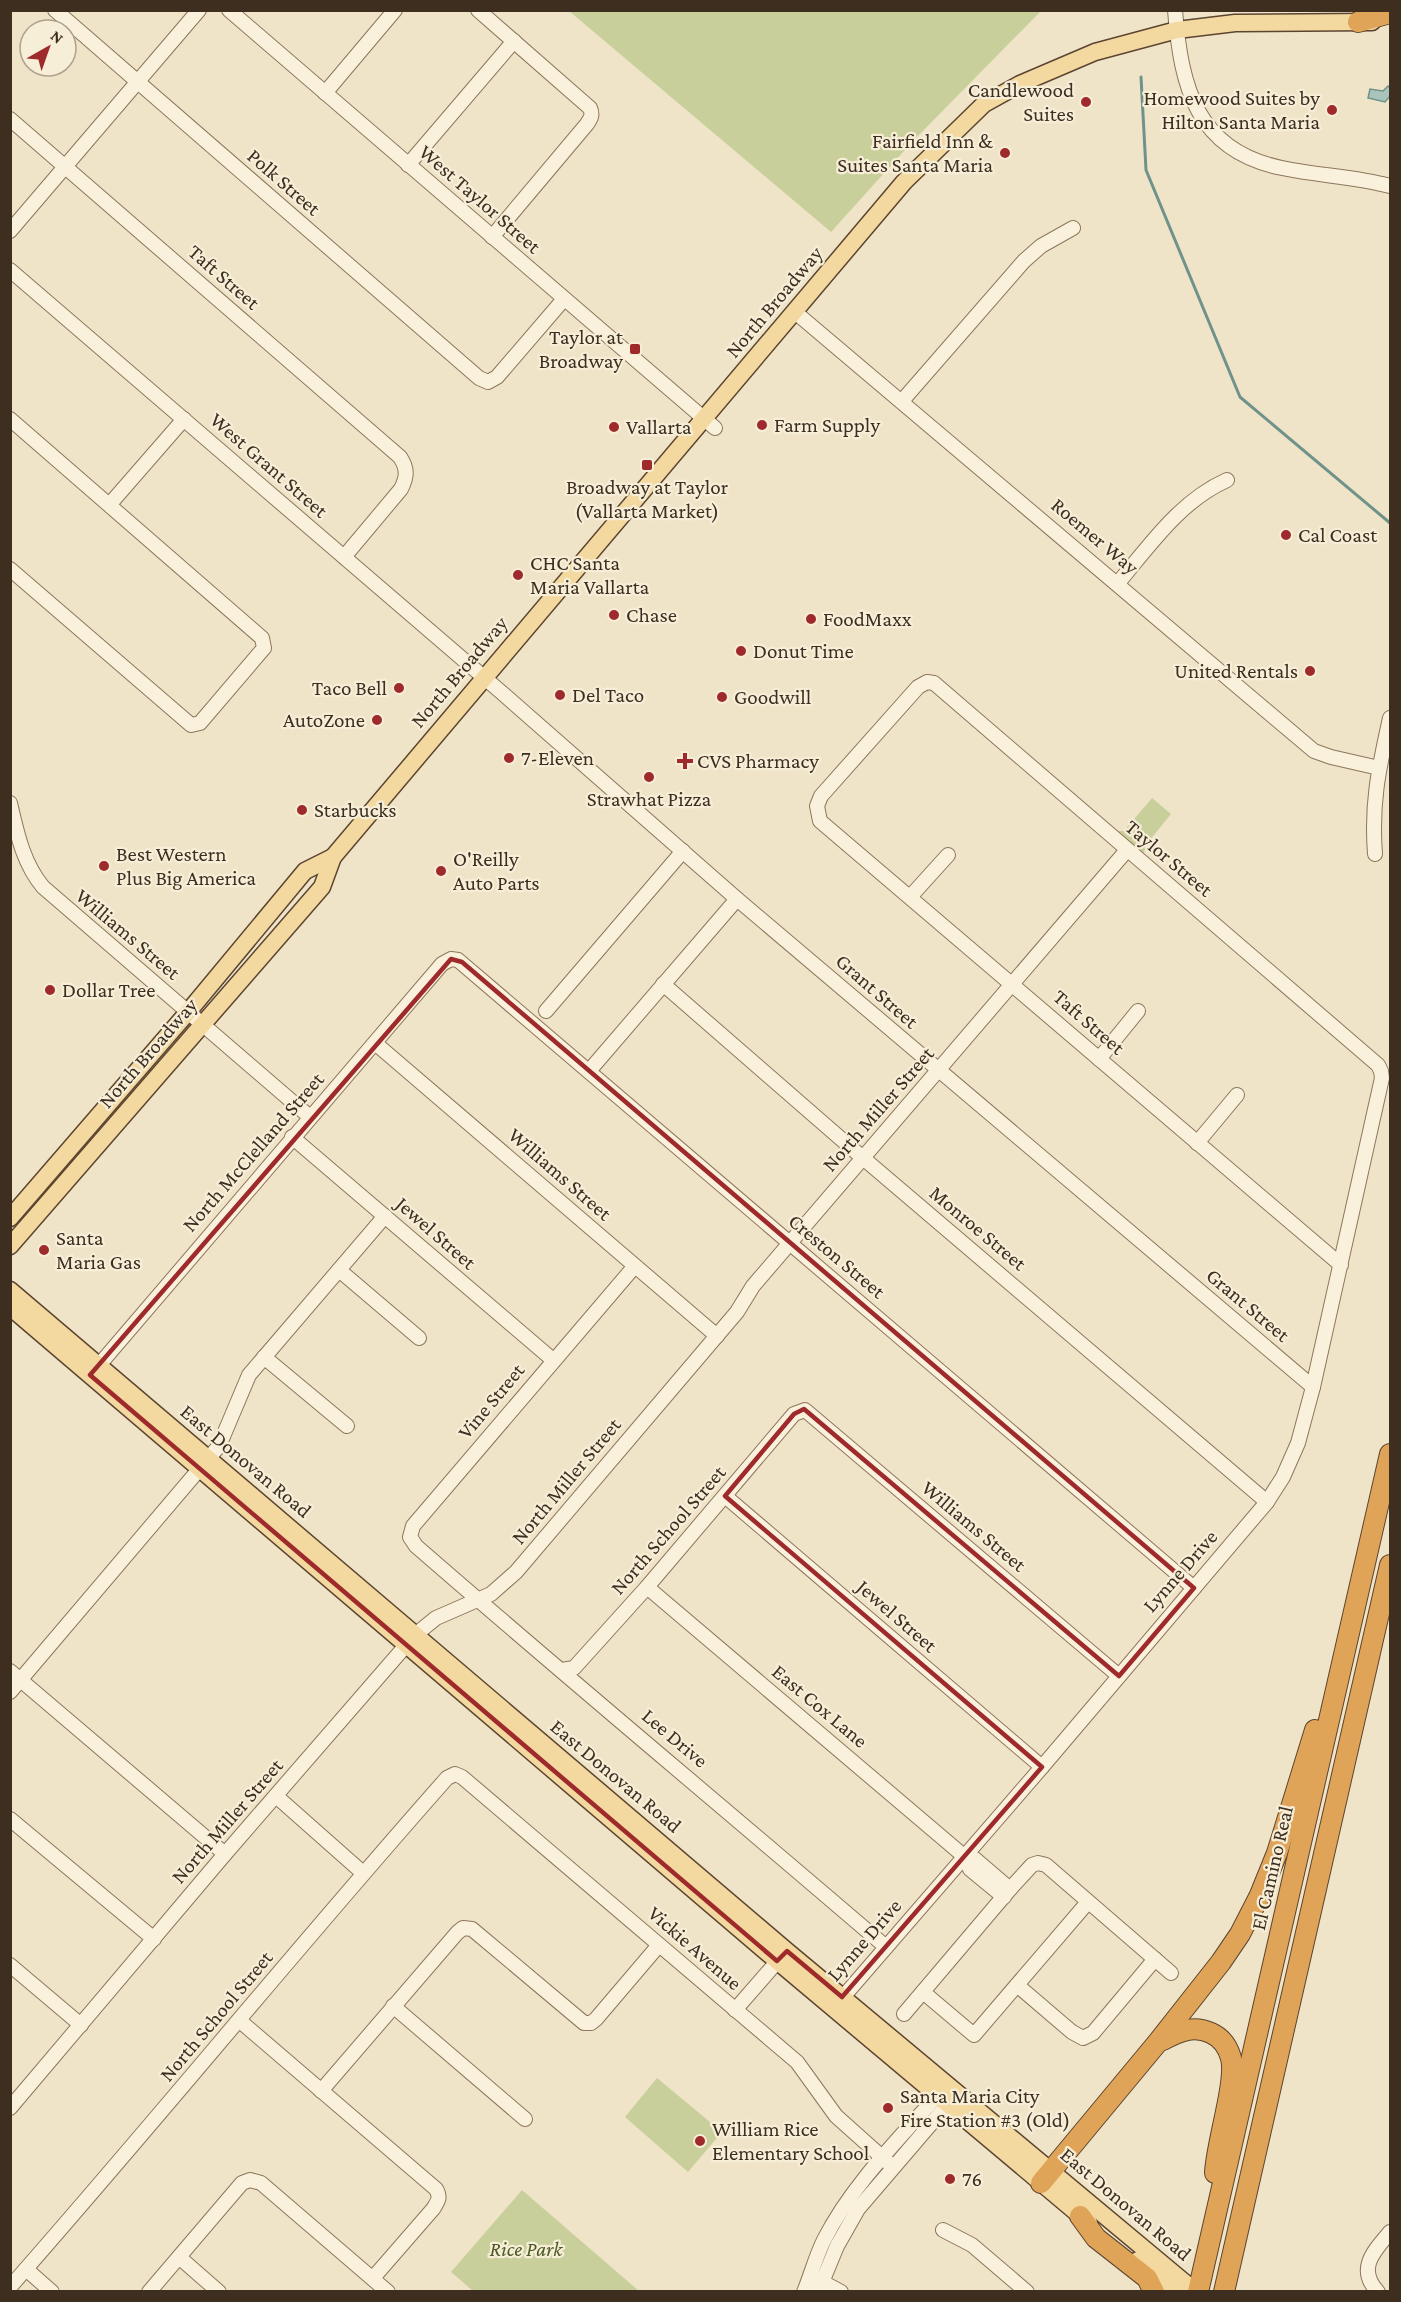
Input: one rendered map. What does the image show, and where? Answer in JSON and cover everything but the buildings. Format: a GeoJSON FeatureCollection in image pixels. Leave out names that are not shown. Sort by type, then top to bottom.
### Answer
{"type":"FeatureCollection","features":[{"type":"Feature","properties":{"kind":"highway"},"geometry":{"type":"LineString","coordinates":[[1358,22],[1390,13]]}},
{"type":"Feature","properties":{"kind":"highway"},"geometry":{"type":"LineString","coordinates":[[1358,22],[1390,27]]}},
{"type":"Feature","properties":{"kind":"highway","name":"El Camino Real"},"geometry":{"type":"LineString","coordinates":[[1197,2292],[1390,1454]]}},
{"type":"Feature","properties":{"kind":"highway"},"geometry":{"type":"LineString","coordinates":[[1224,2292],[1390,1565]]}},
{"type":"Feature","properties":{"kind":"highway"},"geometry":{"type":"LineString","coordinates":[[1046,2177],[1158,2042],[1240,1934],[1260,1895],[1277,1853],[1318,1720],[1340,1675]]}},
{"type":"Feature","properties":{"kind":"highway"},"geometry":{"type":"LineString","coordinates":[[1158,2042],[1192,2028],[1206,2031],[1217,2036],[1226,2045],[1232,2060],[1231,2082],[1215,2162],[1212,2230]]}},
{"type":"Feature","properties":{"kind":"highway"},"geometry":{"type":"LineString","coordinates":[[1080,2216],[1096,2238],[1147,2278],[1168,2284]]}},
{"type":"Feature","properties":{"kind":"main road","name":"North Broadway"},"geometry":{"type":"LineString","coordinates":[[10,1246],[322,887],[333,857],[484,677],[710,424],[795,312],[904,182],[984,104],[1065,63],[1095,52],[1177,30],[1235,23],[1390,21]]}},
{"type":"Feature","properties":{"kind":"main road","name":"North Broadway"},"geometry":{"type":"LineString","coordinates":[[10,1218],[188,1012],[305,871],[333,857]]}},
{"type":"Feature","properties":{"kind":"main road","name":"East Donovan Road"},"geometry":{"type":"LineString","coordinates":[[10,1290],[95,1370],[782,1956],[1046,2177],[1168,2284],[1197,2292]]}},
{"type":"Feature","properties":{"kind":"main road","name":"East Donovan Road"},"geometry":{"type":"LineString","coordinates":[[10,1307],[95,1370]]}},
{"type":"Feature","properties":{"kind":"main road","name":"East Donovan Road"},"geometry":{"type":"LineString","coordinates":[[1046,2177],[1080,2216]]}},
{"type":"Feature","properties":{"kind":"street","name":"Polk Street"},"geometry":{"type":"LineString","coordinates":[[55,10],[479,378],[488,382],[497,377],[564,299]]}},
{"type":"Feature","properties":{"kind":"street"},"geometry":{"type":"LineString","coordinates":[[10,231],[199,10]]}},
{"type":"Feature","properties":{"kind":"street","name":"West Taylor Street"},"geometry":{"type":"LineString","coordinates":[[229,10],[710,424]]}},
{"type":"Feature","properties":{"kind":"street"},"geometry":{"type":"LineString","coordinates":[[325,93],[395,10]]}},
{"type":"Feature","properties":{"kind":"street"},"geometry":{"type":"LineString","coordinates":[[478,10],[592,112],[592,117],[587,124],[492,237]]}},
{"type":"Feature","properties":{"kind":"street"},"geometry":{"type":"LineString","coordinates":[[1175,10],[1181,66],[1188,90],[1196,110],[1222,142],[1241,155],[1283,168],[1360,178],[1390,186]]}},
{"type":"Feature","properties":{"kind":"street"},"geometry":{"type":"LineString","coordinates":[[408,165],[514,42]]}},
{"type":"Feature","properties":{"kind":"street","name":"Taft Street"},"geometry":{"type":"LineString","coordinates":[[10,119],[400,457],[406,469],[406,478],[401,489],[344,557]]}},
{"type":"Feature","properties":{"kind":"street"},"geometry":{"type":"LineString","coordinates":[[902,400],[1024,261],[1041,246],[1073,228]]}},
{"type":"Feature","properties":{"kind":"street","name":"West Grant Street"},"geometry":{"type":"LineString","coordinates":[[10,270],[501,692]]}},
{"type":"Feature","properties":{"kind":"street","name":"Roemer Way"},"geometry":{"type":"LineString","coordinates":[[795,312],[902,400],[1314,751],[1379,768]]}},
{"type":"Feature","properties":{"kind":"street"},"geometry":{"type":"LineString","coordinates":[[10,419],[253,630],[264,643],[261,653],[196,725],[190,724],[10,569]]}},
{"type":"Feature","properties":{"kind":"street"},"geometry":{"type":"LineString","coordinates":[[110,504],[184,419]]}},
{"type":"Feature","properties":{"kind":"street"},"geometry":{"type":"LineString","coordinates":[[1118,583],[1174,517],[1212,487],[1227,480]]}},
{"type":"Feature","properties":{"kind":"street","name":"Taylor Street"},"geometry":{"type":"LineString","coordinates":[[817,806],[821,796],[918,687],[927,682],[934,684],[1310,1005],[1382,1071]]}},
{"type":"Feature","properties":{"kind":"street","name":"Grant Street"},"geometry":{"type":"LineString","coordinates":[[501,692],[737,899],[1313,1387]]}},
{"type":"Feature","properties":{"kind":"street"},"geometry":{"type":"LineString","coordinates":[[1376,854],[1373,820],[1379,768],[1390,718]]}},
{"type":"Feature","properties":{"kind":"street","name":"Williams Street"},"geometry":{"type":"LineString","coordinates":[[10,803],[20,845],[43,888],[310,1117]]}},
{"type":"Feature","properties":{"kind":"street","name":"Taft Street"},"geometry":{"type":"LineString","coordinates":[[817,806],[820,821],[1341,1265]]}},
{"type":"Feature","properties":{"kind":"street","name":"North Miller Street"},"geometry":{"type":"LineString","coordinates":[[10,2108],[225,1854],[411,1640],[436,1618],[491,1594],[516,1572],[737,1312],[753,1286],[789,1243],[1127,850]]}},
{"type":"Feature","properties":{"kind":"street"},"geometry":{"type":"LineString","coordinates":[[546,1011],[683,851]]}},
{"type":"Feature","properties":{"kind":"street"},"geometry":{"type":"LineString","coordinates":[[910,897],[948,855]]}},
{"type":"Feature","properties":{"kind":"street"},"geometry":{"type":"LineString","coordinates":[[589,1071],[737,899]]}},
{"type":"Feature","properties":{"kind":"street","name":"North McClelland Street"},"geometry":{"type":"LineString","coordinates":[[95,1370],[292,1137],[442,964],[451,959]]}},
{"type":"Feature","properties":{"kind":"street","name":"Creston Street"},"geometry":{"type":"LineString","coordinates":[[451,959],[462,962],[1194,1588]]}},
{"type":"Feature","properties":{"kind":"street","name":"Monroe Street"},"geometry":{"type":"LineString","coordinates":[[663,984],[863,1158],[1267,1502]]}},
{"type":"Feature","properties":{"kind":"street"},"geometry":{"type":"LineString","coordinates":[[1099,1059],[1138,1011]]}},
{"type":"Feature","properties":{"kind":"street","name":"Williams Street"},"geometry":{"type":"LineString","coordinates":[[375,1043],[717,1336]]}},
{"type":"Feature","properties":{"kind":"street","name":"Lynne Drive"},"geometry":{"type":"LineString","coordinates":[[838,2003],[1267,1502],[1282,1477],[1298,1443],[1313,1387],[1382,1071]]}},
{"type":"Feature","properties":{"kind":"street"},"geometry":{"type":"LineString","coordinates":[[1197,1143],[1237,1095]]}},
{"type":"Feature","properties":{"kind":"street","name":"Jewel Street"},"geometry":{"type":"LineString","coordinates":[[292,1137],[553,1360]]}},
{"type":"Feature","properties":{"kind":"street"},"geometry":{"type":"LineString","coordinates":[[10,1692],[16,1675],[219,1446],[249,1375],[385,1216]]}},
{"type":"Feature","properties":{"kind":"street","name":"Vine Street"},"geometry":{"type":"LineString","coordinates":[[436,1563],[416,1546],[410,1537],[413,1526],[634,1267]]}},
{"type":"Feature","properties":{"kind":"street"},"geometry":{"type":"LineString","coordinates":[[339,1270],[419,1338]]}},
{"type":"Feature","properties":{"kind":"street"},"geometry":{"type":"LineString","coordinates":[[264,1357],[347,1426]]}},
{"type":"Feature","properties":{"kind":"street","name":"Williams Street"},"geometry":{"type":"LineString","coordinates":[[801,1410],[805,1410],[1119,1676]]}},
{"type":"Feature","properties":{"kind":"street","name":"North School Street"},"geometry":{"type":"LineString","coordinates":[[562,1670],[574,1668],[647,1587],[794,1414],[801,1410]]}},
{"type":"Feature","properties":{"kind":"street","name":"Jewel Street"},"geometry":{"type":"LineString","coordinates":[[725,1496],[1042,1767]]}},
{"type":"Feature","properties":{"kind":"street","name":"Lee Drive"},"geometry":{"type":"LineString","coordinates":[[436,1563],[886,1947]]}},
{"type":"Feature","properties":{"kind":"street","name":"East Cox Lane"},"geometry":{"type":"LineString","coordinates":[[647,1587],[965,1857],[975,1860],[1007,1893]]}},
{"type":"Feature","properties":{"kind":"street"},"geometry":{"type":"LineString","coordinates":[[16,1675],[225,1854]]}},
{"type":"Feature","properties":{"kind":"street","name":"North School Street"},"geometry":{"type":"LineString","coordinates":[[10,2288],[240,2021],[363,1873],[447,1778],[455,1774]]}},
{"type":"Feature","properties":{"kind":"street","name":"Vickie Avenue"},"geometry":{"type":"LineString","coordinates":[[455,1774],[462,1777],[796,2062],[836,2116],[888,2162]]}},
{"type":"Feature","properties":{"kind":"street"},"geometry":{"type":"LineString","coordinates":[[276,1796],[363,1873]]}},
{"type":"Feature","properties":{"kind":"street"},"geometry":{"type":"LineString","coordinates":[[10,1819],[154,1939]]}},
{"type":"Feature","properties":{"kind":"street"},"geometry":{"type":"LineString","coordinates":[[904,2014],[1032,1865],[1039,1863],[1046,1865],[1171,1973]]}},
{"type":"Feature","properties":{"kind":"street"},"geometry":{"type":"LineString","coordinates":[[923,1992],[974,2035],[1088,1902]]}},
{"type":"Feature","properties":{"kind":"street"},"geometry":{"type":"LineString","coordinates":[[321,2091],[457,1933],[468,1928],[584,2023],[591,2023],[660,1945]]}},
{"type":"Feature","properties":{"kind":"street"},"geometry":{"type":"LineString","coordinates":[[735,2010],[782,1956]]}},
{"type":"Feature","properties":{"kind":"street"},"geometry":{"type":"LineString","coordinates":[[1017,1985],[1072,2032],[1083,2038],[1093,2032],[1155,1959]]}},
{"type":"Feature","properties":{"kind":"street"},"geometry":{"type":"LineString","coordinates":[[10,1965],[81,2025]]}},
{"type":"Feature","properties":{"kind":"street"},"geometry":{"type":"LineString","coordinates":[[393,2006],[525,2119]]}},
{"type":"Feature","properties":{"kind":"street"},"geometry":{"type":"LineString","coordinates":[[240,2021],[436,2189],[440,2195],[433,2209],[373,2278]]}},
{"type":"Feature","properties":{"kind":"street"},"geometry":{"type":"LineString","coordinates":[[804,2292],[817,2283],[824,2241],[845,2205],[888,2162],[948,2094]]}},
{"type":"Feature","properties":{"kind":"street"},"geometry":{"type":"LineString","coordinates":[[149,2292],[242,2183],[250,2180],[261,2183],[388,2292]]}},
{"type":"Feature","properties":{"kind":"street"},"geometry":{"type":"LineString","coordinates":[[943,2230],[972,2245],[1027,2292]]}},
{"type":"Feature","properties":{"kind":"street"},"geometry":{"type":"LineString","coordinates":[[1377,2292],[1370,2284],[1367,2274],[1368,2262],[1390,2232]]}},
{"type":"Feature","properties":{"kind":"street"},"geometry":{"type":"LineString","coordinates":[[179,2257],[219,2292]]}},
{"type":"Feature","properties":{"kind":"street"},"geometry":{"type":"LineString","coordinates":[[26,2269],[52,2292]]}},
{"type":"Feature","properties":{"kind":"street"},"geometry":{"type":"LineString","coordinates":[[817,2283],[841,2292]]}},
{"type":"Feature","properties":{"kind":"highlighted area"},"geometry":{"type":"Polygon","coordinates":[[[451,959],[462,962],[1194,1588],[1119,1676],[804,1409],[794,1414],[725,1496],[1042,1767],[842,1997],[787,1951],[777,1961],[90,1375],[451,959]]]}},
{"type":"Feature","properties":{"kind":"green space"},"geometry":{"type":"Polygon","coordinates":[[[1041,10],[913,141],[831,232],[569,11],[1041,10]]]}},
{"type":"Feature","properties":{"kind":"green space"},"geometry":{"type":"Polygon","coordinates":[[[1152,798],[1171,814],[1149,841],[1143,854],[1117,831],[1124,831],[1152,798]]]}},
{"type":"Feature","properties":{"kind":"green space"},"geometry":{"type":"Polygon","coordinates":[[[657,2078],[722,2132],[688,2172],[625,2117],[657,2078]]]}},
{"type":"Feature","properties":{"kind":"green space","name":"Rice Park"},"geometry":{"type":"Polygon","coordinates":[[[522,2190],[639,2291],[473,2291],[451,2272],[522,2190]]]}},
{"type":"Feature","properties":{"kind":"water"},"geometry":{"type":"Polygon","coordinates":[[[1388,86],[1390,96],[1385,102],[1368,98],[1370,89],[1383,91],[1388,86]]]}},
{"type":"Feature","properties":{"kind":"waterway"},"geometry":{"type":"LineString","coordinates":[[1141,77],[1146,170],[1240,397],[1390,523]]}},
{"type":"Feature","properties":{"kind":"place","name":"Candlewood Suites"},"geometry":{"type":"Point","coordinates":[1086,102]}},
{"type":"Feature","properties":{"kind":"place","name":"Homewood Suites by Hilton Santa Maria"},"geometry":{"type":"Point","coordinates":[1332,110]}},
{"type":"Feature","properties":{"kind":"place","name":"Fairfield Inn & Suites Santa Maria"},"geometry":{"type":"Point","coordinates":[1005,153]}},
{"type":"Feature","properties":{"kind":"place","name":"Taylor at Broadway"},"geometry":{"type":"Point","coordinates":[635,349]}},
{"type":"Feature","properties":{"kind":"place","name":"Farm Supply"},"geometry":{"type":"Point","coordinates":[762,425]}},
{"type":"Feature","properties":{"kind":"place","name":"Vallarta"},"geometry":{"type":"Point","coordinates":[614,427]}},
{"type":"Feature","properties":{"kind":"place","name":"Broadway at Taylor (Vallarta Market)"},"geometry":{"type":"Point","coordinates":[647,465]}},
{"type":"Feature","properties":{"kind":"place","name":"Cal Coast"},"geometry":{"type":"Point","coordinates":[1286,535]}},
{"type":"Feature","properties":{"kind":"place","name":"CHC Santa Maria Vallarta"},"geometry":{"type":"Point","coordinates":[518,575]}},
{"type":"Feature","properties":{"kind":"place","name":"Chase"},"geometry":{"type":"Point","coordinates":[614,615]}},
{"type":"Feature","properties":{"kind":"place","name":"FoodMaxx"},"geometry":{"type":"Point","coordinates":[811,619]}},
{"type":"Feature","properties":{"kind":"place","name":"Donut Time"},"geometry":{"type":"Point","coordinates":[741,651]}},
{"type":"Feature","properties":{"kind":"place","name":"United Rentals"},"geometry":{"type":"Point","coordinates":[1310,671]}},
{"type":"Feature","properties":{"kind":"place","name":"Taco Bell"},"geometry":{"type":"Point","coordinates":[399,688]}},
{"type":"Feature","properties":{"kind":"place","name":"Del Taco"},"geometry":{"type":"Point","coordinates":[560,695]}},
{"type":"Feature","properties":{"kind":"place","name":"Goodwill"},"geometry":{"type":"Point","coordinates":[722,697]}},
{"type":"Feature","properties":{"kind":"place","name":"AutoZone"},"geometry":{"type":"Point","coordinates":[377,720]}},
{"type":"Feature","properties":{"kind":"place","name":"7-Eleven"},"geometry":{"type":"Point","coordinates":[509,758]}},
{"type":"Feature","properties":{"kind":"place","name":"CVS Pharmacy"},"geometry":{"type":"Point","coordinates":[685,761]}},
{"type":"Feature","properties":{"kind":"place","name":"Strawhat Pizza"},"geometry":{"type":"Point","coordinates":[649,777]}},
{"type":"Feature","properties":{"kind":"place","name":"Starbucks"},"geometry":{"type":"Point","coordinates":[302,810]}},
{"type":"Feature","properties":{"kind":"place","name":"Best Western Plus Big America"},"geometry":{"type":"Point","coordinates":[104,866]}},
{"type":"Feature","properties":{"kind":"place","name":"O'Reilly Auto Parts"},"geometry":{"type":"Point","coordinates":[441,871]}},
{"type":"Feature","properties":{"kind":"place","name":"Dollar Tree"},"geometry":{"type":"Point","coordinates":[50,990]}},
{"type":"Feature","properties":{"kind":"place","name":"Santa Maria Gas"},"geometry":{"type":"Point","coordinates":[44,1250]}},
{"type":"Feature","properties":{"kind":"place","name":"Santa Maria City Fire Station #3 (Old)"},"geometry":{"type":"Point","coordinates":[888,2108]}},
{"type":"Feature","properties":{"kind":"place","name":"William Rice Elementary School"},"geometry":{"type":"Point","coordinates":[700,2141]}},
{"type":"Feature","properties":{"kind":"place","name":"76"},"geometry":{"type":"Point","coordinates":[950,2179]}}]}
